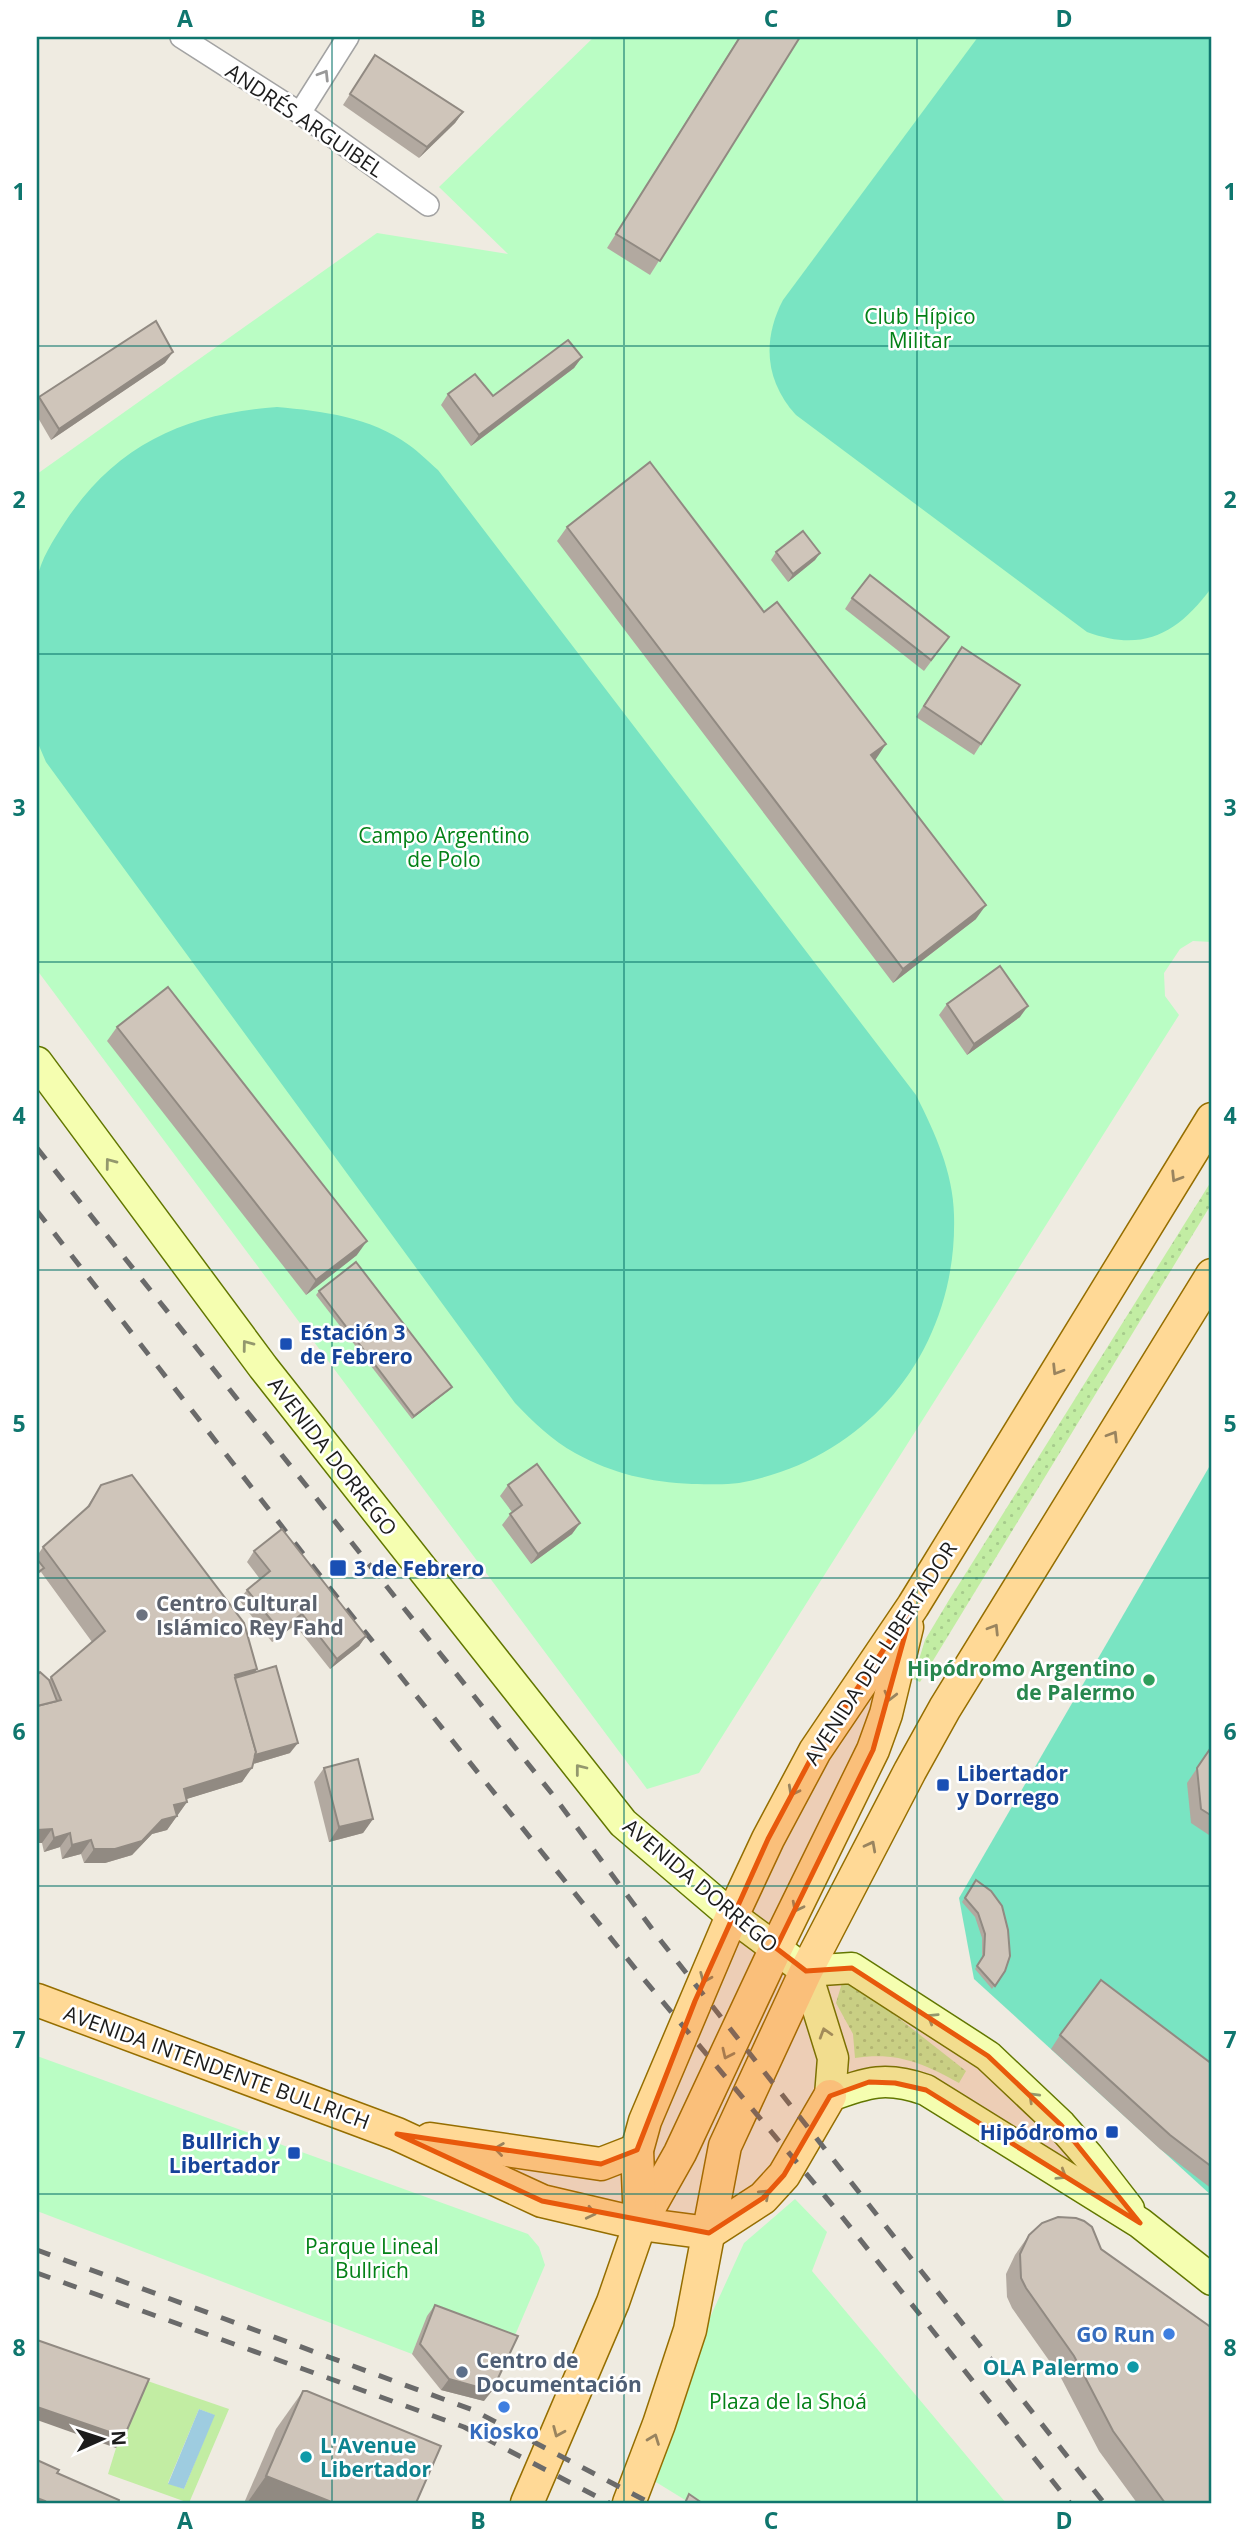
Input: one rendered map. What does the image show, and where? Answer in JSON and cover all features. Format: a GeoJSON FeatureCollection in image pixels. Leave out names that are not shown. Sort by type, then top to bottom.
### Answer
{"type":"FeatureCollection","features":[{"type":"Feature","properties":{"kind":"main road","name":"AVENIDA DORREGO"},"geometry":{"type":"LineString","coordinates":[[37,1062],[263,1367],[623,1823],[732,1916],[807,1971]]}},
{"type":"Feature","properties":{"kind":"main road","name":"AVENIDA DEL LIBERTADOR"},"geometry":{"type":"LineString","coordinates":[[527,2503],[613,2302],[640,2224],[637,2150],[645,2121],[732,1916],[768,1839],[815,1751],[913,1606],[1212,1119]]}},
{"type":"Feature","properties":{"kind":"main road","name":"AVENIDA DEL LIBERTADOR"},"geometry":{"type":"LineString","coordinates":[[629,2503],[690,2330],[725,2146],[807,1971],[945,1708],[1212,1275]]}},
{"type":"Feature","properties":{"kind":"main road"},"geometry":{"type":"LineString","coordinates":[[640,2224],[680,2153],[873,1750],[886,1714],[913,1606]]}},
{"type":"Feature","properties":{"kind":"main road"},"geometry":{"type":"LineString","coordinates":[[709,2233],[763,2198],[784,2175],[830,2096],[833,2058],[807,1971],[852,1968],[988,2056],[1061,2125],[1140,2223]]}},
{"type":"Feature","properties":{"kind":"main road","name":"AVENIDA INTENDENTE BULLRICH"},"geometry":{"type":"LineString","coordinates":[[37,2000],[397,2134],[542,2201],[640,2224],[709,2233]]}},
{"type":"Feature","properties":{"kind":"main road"},"geometry":{"type":"LineString","coordinates":[[830,2096],[869,2082],[911,2085],[926,2090],[1140,2223],[1212,2280]]}},
{"type":"Feature","properties":{"kind":"main road","name":"AVENIDA INTENDENTE BULLRICH"},"geometry":{"type":"LineString","coordinates":[[397,2134],[601,2164],[637,2150]]}},
{"type":"Feature","properties":{"kind":"main road","name":"AVENIDA DEL LIBERTADOR"},"geometry":{"type":"LineString","coordinates":[[640,2224],[725,2146]]}},
{"type":"Feature","properties":{"kind":"street","name":"ANDRÉS ARGUIBEL"},"geometry":{"type":"LineString","coordinates":[[181,37],[300,113],[428,205]]}},
{"type":"Feature","properties":{"kind":"street"},"geometry":{"type":"LineString","coordinates":[[300,113],[348,37]]}},
{"type":"Feature","properties":{"kind":"highlighted area"},"geometry":{"type":"Polygon","coordinates":[[[913,1606],[873,1750],[776,1948],[806,1971],[852,1968],[988,2056],[1061,2125],[1140,2223],[926,2090],[895,2083],[869,2082],[830,2096],[784,2175],[763,2198],[709,2233],[542,2201],[397,2134],[601,2164],[637,2150],[695,2001],[768,1839],[815,1751],[913,1606]]]}},
{"type":"Feature","properties":{"kind":"green space","name":"Campo Argentino de Polo"},"geometry":{"type":"Polygon","coordinates":[[[594,37],[1212,37],[1212,942],[1193,941],[1180,949],[1164,973],[1165,996],[1179,1015],[699,1773],[647,1789],[37,970],[37,474],[377,233],[508,254],[439,187],[594,37]]]}},
{"type":"Feature","properties":{"kind":"green space","name":"Club Hípico Militar"},"geometry":{"type":"Polygon","coordinates":[[[978,37],[1212,37],[1212,587],[1186,616],[1158,635],[1126,640],[1087,632],[796,415],[778,388],[773,374],[770,360],[772,330],[783,300],[978,37]]]}},
{"type":"Feature","properties":{"kind":"green space"},"geometry":{"type":"Polygon","coordinates":[[[277,407],[329,413],[379,428],[409,445],[438,470],[916,1095],[942,1153],[953,1199],[951,1263],[941,1309],[923,1351],[898,1389],[866,1422],[829,1450],[786,1470],[739,1483],[676,1483],[632,1476],[603,1466],[575,1453],[543,1430],[515,1403],[46,762],[37,741],[36,586],[44,557],[65,522],[107,472],[156,438],[212,417],[277,407]]]}},
{"type":"Feature","properties":{"kind":"green space"},"geometry":{"type":"Polygon","coordinates":[[[1212,1180],[1212,1203],[920,1682],[913,1679],[925,1640],[1212,1180]]]}},
{"type":"Feature","properties":{"kind":"green space","name":"Hipódromo Argentino de Palermo"},"geometry":{"type":"Polygon","coordinates":[[[1212,1462],[1212,2196],[974,1979],[959,1898],[1212,1462]]]}},
{"type":"Feature","properties":{"kind":"green space"},"geometry":{"type":"Polygon","coordinates":[[[842,1983],[849,1984],[882,2005],[966,2071],[959,2083],[933,2070],[897,2058],[855,2058],[853,2034],[836,2003],[842,1983]]]}},
{"type":"Feature","properties":{"kind":"green space","name":"Parque Lineal Bullrich"},"geometry":{"type":"Polygon","coordinates":[[[37,2056],[528,2234],[539,2247],[545,2265],[510,2347],[428,2316],[412,2354],[37,2211],[37,2056]]]}},
{"type":"Feature","properties":{"kind":"green space","name":"Plaza de la Shoá"},"geometry":{"type":"Polygon","coordinates":[[[795,2199],[827,2232],[812,2271],[1006,2503],[690,2503],[651,2479],[702,2335],[744,2243],[795,2199]]]}},
{"type":"Feature","properties":{"kind":"green space"},"geometry":{"type":"Polygon","coordinates":[[[37,2343],[229,2409],[189,2503],[108,2474],[116,2448],[37,2343]],[[199,2409],[168,2483],[184,2489],[214,2415],[199,2409]]]}},
{"type":"Feature","properties":{"kind":"water"},"geometry":{"type":"Polygon","coordinates":[[[199,2409],[215,2415],[184,2489],[168,2484],[199,2409]]]}},
{"type":"Feature","properties":{"kind":"building"},"geometry":{"type":"Polygon","coordinates":[[[740,37],[800,37],[660,261],[616,234],[740,37]]]}},
{"type":"Feature","properties":{"kind":"building"},"geometry":{"type":"Polygon","coordinates":[[[375,55],[463,112],[427,147],[350,94],[375,55]]]}},
{"type":"Feature","properties":{"kind":"building"},"geometry":{"type":"Polygon","coordinates":[[[156,321],[173,352],[59,429],[39,397],[156,321]]]}},
{"type":"Feature","properties":{"kind":"building"},"geometry":{"type":"Polygon","coordinates":[[[568,340],[582,357],[479,435],[448,394],[475,374],[493,396],[568,340]]]}},
{"type":"Feature","properties":{"kind":"building"},"geometry":{"type":"Polygon","coordinates":[[[650,462],[764,612],[777,602],[886,744],[871,755],[986,905],[903,969],[567,527],[650,462]]]}},
{"type":"Feature","properties":{"kind":"building"},"geometry":{"type":"Polygon","coordinates":[[[803,531],[820,553],[793,574],[776,552],[803,531]]]}},
{"type":"Feature","properties":{"kind":"building"},"geometry":{"type":"Polygon","coordinates":[[[870,575],[949,637],[931,660],[852,598],[870,575]]]}},
{"type":"Feature","properties":{"kind":"building"},"geometry":{"type":"Polygon","coordinates":[[[962,647],[1020,685],[981,744],[924,706],[962,647]]]}},
{"type":"Feature","properties":{"kind":"building"},"geometry":{"type":"Polygon","coordinates":[[[1000,966],[1028,1006],[974,1044],[947,1004],[1000,966]]]}},
{"type":"Feature","properties":{"kind":"building"},"geometry":{"type":"Polygon","coordinates":[[[168,987],[367,1241],[316,1280],[117,1027],[168,987]]]}},
{"type":"Feature","properties":{"kind":"building"},"geometry":{"type":"Polygon","coordinates":[[[356,1262],[452,1387],[414,1416],[319,1291],[356,1262]]]}},
{"type":"Feature","properties":{"kind":"building"},"geometry":{"type":"Polygon","coordinates":[[[537,1464],[580,1523],[538,1554],[510,1514],[522,1505],[508,1485],[537,1464]]]}},
{"type":"Feature","properties":{"kind":"building"},"geometry":{"type":"Polygon","coordinates":[[[132,1475],[244,1623],[257,1669],[235,1675],[256,1752],[252,1768],[184,1789],[187,1802],[174,1805],[177,1816],[162,1820],[142,1841],[115,1849],[94,1849],[91,1840],[72,1845],[70,1833],[54,1838],[52,1829],[37,1830],[37,1706],[61,1700],[51,1677],[105,1631],[43,1547],[89,1506],[101,1485],[132,1475]]]}},
{"type":"Feature","properties":{"kind":"building"},"geometry":{"type":"Polygon","coordinates":[[[282,1529],[366,1636],[337,1659],[302,1614],[280,1631],[247,1590],[270,1571],[254,1551],[282,1529]]]}},
{"type":"Feature","properties":{"kind":"building"},"geometry":{"type":"Polygon","coordinates":[[[37,1559],[44,1568],[37,1573],[37,1559]]]}},
{"type":"Feature","properties":{"kind":"building"},"geometry":{"type":"Polygon","coordinates":[[[276,1666],[298,1743],[255,1755],[235,1678],[276,1666]]]}},
{"type":"Feature","properties":{"kind":"building"},"geometry":{"type":"Polygon","coordinates":[[[40,1672],[49,1680],[57,1701],[37,1706],[37,1675],[40,1672]]]}},
{"type":"Feature","properties":{"kind":"building"},"geometry":{"type":"Polygon","coordinates":[[[1212,1746],[1212,1816],[1201,1809],[1197,1768],[1212,1746]]]}},
{"type":"Feature","properties":{"kind":"building"},"geometry":{"type":"Polygon","coordinates":[[[358,1759],[373,1819],[339,1827],[324,1768],[358,1759]]]}},
{"type":"Feature","properties":{"kind":"building"},"geometry":{"type":"Polygon","coordinates":[[[976,1880],[991,1891],[1002,1906],[1008,1930],[1010,1956],[1005,1971],[995,1986],[977,1966],[984,1955],[985,1934],[978,1913],[965,1898],[976,1880]]]}},
{"type":"Feature","properties":{"kind":"building"},"geometry":{"type":"Polygon","coordinates":[[[1101,1980],[1212,2064],[1212,2167],[1170,2135],[1060,2035],[1101,1980]]]}},
{"type":"Feature","properties":{"kind":"building","name":"OLA Palermo"},"geometry":{"type":"Polygon","coordinates":[[[1058,2217],[1084,2221],[1092,2227],[1101,2249],[1212,2328],[1212,2503],[1165,2503],[1113,2431],[1074,2356],[1026,2288],[1021,2278],[1020,2254],[1029,2235],[1042,2223],[1058,2217]]]}},
{"type":"Feature","properties":{"kind":"building","name":"Centro de Documentación"},"geometry":{"type":"Polygon","coordinates":[[[435,2305],[518,2336],[492,2391],[449,2379],[420,2344],[435,2305]]]}},
{"type":"Feature","properties":{"kind":"building"},"geometry":{"type":"Polygon","coordinates":[[[37,2340],[149,2379],[124,2437],[37,2407],[37,2340]]]}},
{"type":"Feature","properties":{"kind":"building"},"geometry":{"type":"Polygon","coordinates":[[[303,2391],[441,2446],[416,2503],[334,2503],[266,2476],[303,2391]]]}},
{"type":"Feature","properties":{"kind":"building"},"geometry":{"type":"Polygon","coordinates":[[[37,2460],[59,2470],[57,2473],[119,2500],[118,2503],[44,2503],[45,2501],[37,2498],[37,2460]]]}},
{"type":"Feature","properties":{"kind":"building"},"geometry":{"type":"Polygon","coordinates":[[[689,2494],[702,2503],[685,2503],[689,2494]]]}},
{"type":"Feature","properties":{"kind":"railway"},"geometry":{"type":"LineString","coordinates":[[37,1148],[553,1795],[661,1941],[1104,2503]]}},
{"type":"Feature","properties":{"kind":"railway"},"geometry":{"type":"LineString","coordinates":[[37,1211],[329,1587],[642,1977],[839,2213],[1070,2503]]}},
{"type":"Feature","properties":{"kind":"railway"},"geometry":{"type":"LineString","coordinates":[[37,2250],[473,2410],[650,2503]]}},
{"type":"Feature","properties":{"kind":"railway"},"geometry":{"type":"LineString","coordinates":[[37,2273],[464,2427],[609,2503]]}},
{"type":"Feature","properties":{"kind":"place","name":"Estación 3 de Febrero"},"geometry":{"type":"Point","coordinates":[286,1344]}},
{"type":"Feature","properties":{"kind":"place","name":"3 de Febrero"},"geometry":{"type":"Point","coordinates":[338,1568]}},
{"type":"Feature","properties":{"kind":"place","name":"Centro Cultural Islámico Rey Fahd"},"geometry":{"type":"Point","coordinates":[142,1615]}},
{"type":"Feature","properties":{"kind":"place","name":"Hipódromo Argentino de Palermo"},"geometry":{"type":"Point","coordinates":[1149,1680]}},
{"type":"Feature","properties":{"kind":"place","name":"Libertador y Dorrego"},"geometry":{"type":"Point","coordinates":[943,1785]}},
{"type":"Feature","properties":{"kind":"place","name":"Hipódromo"},"geometry":{"type":"Point","coordinates":[1112,2132]}},
{"type":"Feature","properties":{"kind":"place","name":"Bullrich y Libertador"},"geometry":{"type":"Point","coordinates":[294,2153]}},
{"type":"Feature","properties":{"kind":"place","name":"GO Run"},"geometry":{"type":"Point","coordinates":[1169,2334]}},
{"type":"Feature","properties":{"kind":"place","name":"OLA Palermo"},"geometry":{"type":"Point","coordinates":[1133,2367]}},
{"type":"Feature","properties":{"kind":"place","name":"Centro de Documentación"},"geometry":{"type":"Point","coordinates":[462,2372]}},
{"type":"Feature","properties":{"kind":"place","name":"Kiosko"},"geometry":{"type":"Point","coordinates":[504,2407]}},
{"type":"Feature","properties":{"kind":"place","name":"L'Avenue Libertador"},"geometry":{"type":"Point","coordinates":[306,2457]}}]}
